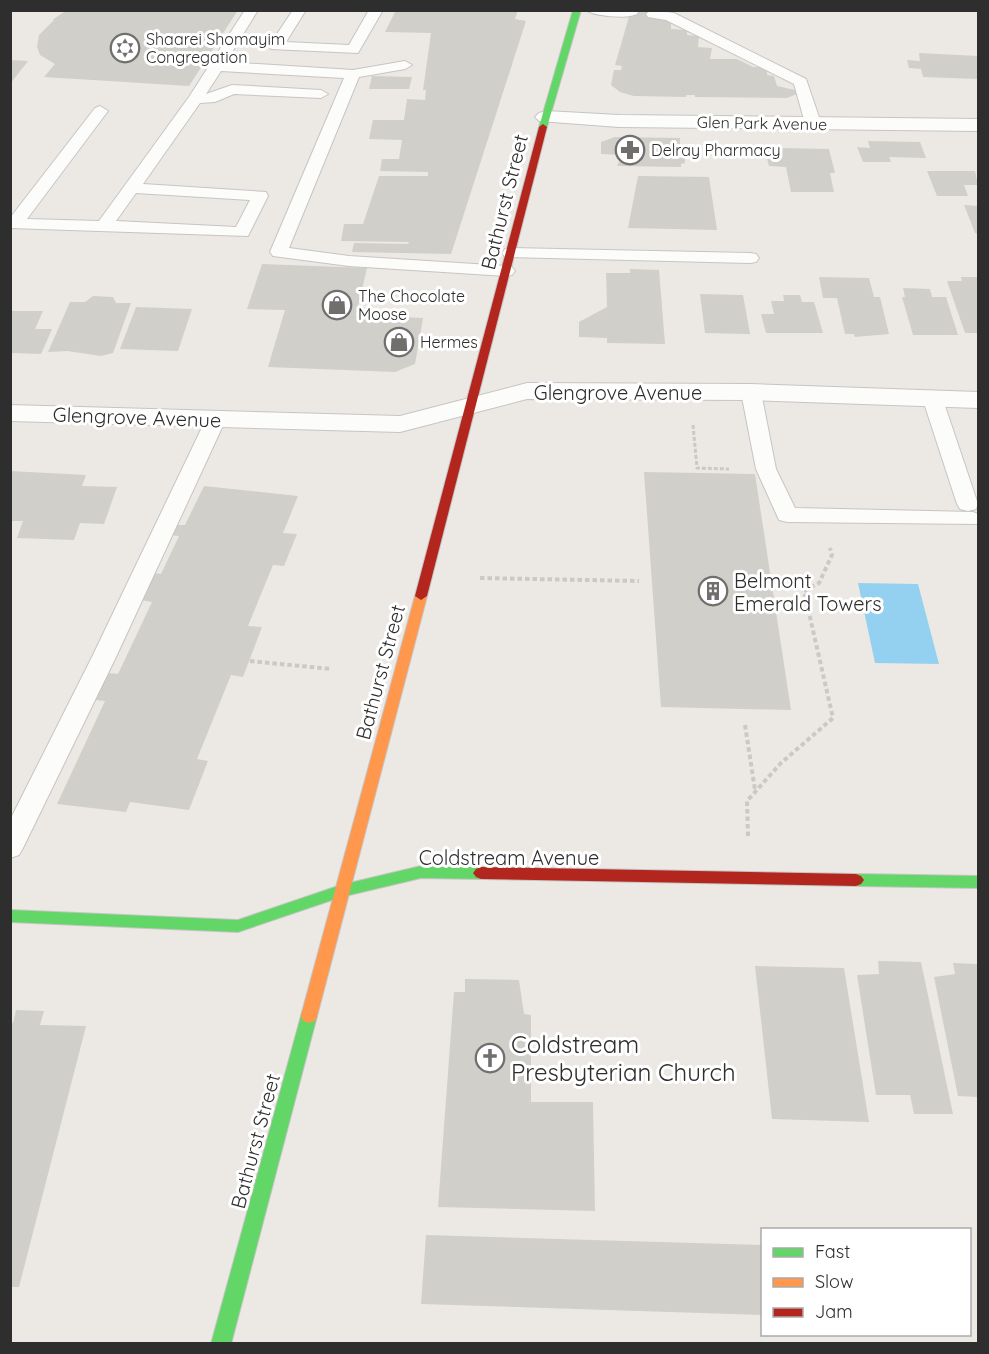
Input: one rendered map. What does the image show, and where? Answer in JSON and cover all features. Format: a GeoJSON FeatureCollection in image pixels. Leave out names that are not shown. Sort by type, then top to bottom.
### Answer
{"type":"FeatureCollection","features":[{"type":"Feature","properties":{"kind":"main road","name":"Bathurst Street"},"geometry":{"type":"LineString","coordinates":[[221,1344],[472,406],[546,117],[577,10]]}},
{"type":"Feature","properties":{"kind":"main road","name":"Coldstream Avenue"},"geometry":{"type":"LineString","coordinates":[[10,916],[238,926],[341,891],[421,872],[978,882]]}},
{"type":"Feature","properties":{"kind":"street","name":"Glen Park Avenue"},"geometry":{"type":"LineString","coordinates":[[546,117],[620,121],[813,123],[973,128]]}},
{"type":"Feature","properties":{"kind":"street","name":"Glengrove Avenue"},"geometry":{"type":"LineString","coordinates":[[10,413],[400,424],[527,391],[751,392],[978,400]]}},
{"type":"Feature","properties":{"kind":"lane"},"geometry":{"type":"LineString","coordinates":[[104,226],[196,98],[252,10]]}},
{"type":"Feature","properties":{"kind":"lane"},"geometry":{"type":"LineString","coordinates":[[300,10],[276,46],[353,51],[376,10]]}},
{"type":"Feature","properties":{"kind":"lane"},"geometry":{"type":"LineString","coordinates":[[592,10],[631,13]]}},
{"type":"Feature","properties":{"kind":"lane"},"geometry":{"type":"LineString","coordinates":[[653,14],[669,16],[801,82],[813,123]]}},
{"type":"Feature","properties":{"kind":"lane"},"geometry":{"type":"LineString","coordinates":[[216,66],[353,74],[405,65]]}},
{"type":"Feature","properties":{"kind":"lane"},"geometry":{"type":"LineString","coordinates":[[353,74],[279,252],[349,261],[506,271]]}},
{"type":"Feature","properties":{"kind":"lane"},"geometry":{"type":"LineString","coordinates":[[196,98],[210,99],[232,89],[321,94]]}},
{"type":"Feature","properties":{"kind":"lane"},"geometry":{"type":"LineString","coordinates":[[13,224],[100,111]]}},
{"type":"Feature","properties":{"kind":"lane"},"geometry":{"type":"LineString","coordinates":[[13,224],[242,232],[260,196],[131,188]]}},
{"type":"Feature","properties":{"kind":"lane"},"geometry":{"type":"LineString","coordinates":[[511,253],[750,258]]}},
{"type":"Feature","properties":{"kind":"lane"},"geometry":{"type":"LineString","coordinates":[[751,392],[766,469],[787,515],[970,512],[933,400]]}},
{"type":"Feature","properties":{"kind":"lane"},"geometry":{"type":"LineString","coordinates":[[10,848],[99,668],[216,419]]}},
{"type":"Feature","properties":{"kind":"path"},"geometry":{"type":"LineString","coordinates":[[692,420],[697,468],[766,469]]}},
{"type":"Feature","properties":{"kind":"path"},"geometry":{"type":"LineString","coordinates":[[750,879],[747,801],[781,763],[833,718],[804,591],[819,583],[832,555],[824,516]]}},
{"type":"Feature","properties":{"kind":"path"},"geometry":{"type":"LineString","coordinates":[[480,578],[639,581]]}},
{"type":"Feature","properties":{"kind":"path"},"geometry":{"type":"LineString","coordinates":[[250,661],[330,669]]}},
{"type":"Feature","properties":{"kind":"path"},"geometry":{"type":"LineString","coordinates":[[745,725],[755,791]]}},
{"type":"Feature","properties":{"kind":"water"},"geometry":{"type":"Polygon","coordinates":[[[858,583],[918,584],[939,664],[875,663],[858,583]]]}},
{"type":"Feature","properties":{"kind":"building","name":"Shaarei Shomayim Congregation"},"geometry":{"type":"Polygon","coordinates":[[[67,10],[238,10],[189,86],[44,77],[55,64],[40,55],[37,47],[39,35],[54,20],[52,20],[67,10]]]}},
{"type":"Feature","properties":{"kind":"building"},"geometry":{"type":"Polygon","coordinates":[[[396,10],[518,10],[515,19],[526,21],[451,254],[352,252],[354,243],[408,244],[409,242],[341,241],[344,224],[363,224],[379,176],[428,176],[428,172],[380,171],[382,159],[399,159],[402,140],[369,139],[373,120],[404,120],[407,99],[425,100],[426,90],[423,90],[431,33],[385,32],[396,10]]]}},
{"type":"Feature","properties":{"kind":"building"},"geometry":{"type":"Polygon","coordinates":[[[631,10],[654,12],[652,19],[663,19],[671,23],[671,29],[687,30],[687,35],[699,36],[698,47],[712,48],[710,59],[737,59],[753,67],[762,67],[767,70],[767,75],[774,76],[777,86],[795,90],[797,94],[787,98],[695,97],[695,95],[686,95],[686,97],[634,96],[620,92],[611,85],[614,70],[621,70],[622,66],[615,65],[631,10]]]}},
{"type":"Feature","properties":{"kind":"building"},"geometry":{"type":"Polygon","coordinates":[[[919,53],[978,56],[978,79],[923,77],[921,69],[909,68],[907,60],[920,61],[919,53]]]}},
{"type":"Feature","properties":{"kind":"building"},"geometry":{"type":"Polygon","coordinates":[[[10,60],[28,61],[10,84],[10,60]]]}},
{"type":"Feature","properties":{"kind":"building"},"geometry":{"type":"Polygon","coordinates":[[[372,76],[412,77],[409,89],[369,89],[372,76]]]}},
{"type":"Feature","properties":{"kind":"building"},"geometry":{"type":"Polygon","coordinates":[[[615,137],[680,138],[680,158],[685,158],[685,163],[681,164],[681,167],[617,166],[622,155],[601,154],[601,142],[615,137]]]}},
{"type":"Feature","properties":{"kind":"building"},"geometry":{"type":"Polygon","coordinates":[[[868,141],[920,142],[926,158],[889,157],[891,162],[863,162],[857,147],[870,148],[868,141]]]}},
{"type":"Feature","properties":{"kind":"building"},"geometry":{"type":"Polygon","coordinates":[[[781,148],[829,149],[835,173],[830,173],[834,192],[791,192],[786,167],[769,166],[765,151],[782,151],[781,148]]]}},
{"type":"Feature","properties":{"kind":"building"},"geometry":{"type":"Polygon","coordinates":[[[927,171],[975,171],[978,185],[964,185],[968,196],[937,196],[927,171]]]}},
{"type":"Feature","properties":{"kind":"building"},"geometry":{"type":"Polygon","coordinates":[[[638,176],[709,177],[717,230],[628,228],[638,176]]]}},
{"type":"Feature","properties":{"kind":"building"},"geometry":{"type":"Polygon","coordinates":[[[964,205],[978,206],[978,234],[975,233],[964,205]]]}},
{"type":"Feature","properties":{"kind":"building"},"geometry":{"type":"Polygon","coordinates":[[[262,264],[367,268],[356,315],[423,318],[415,364],[395,372],[268,367],[285,310],[247,309],[262,264]]]}},
{"type":"Feature","properties":{"kind":"building"},"geometry":{"type":"Polygon","coordinates":[[[630,269],[659,270],[665,344],[607,343],[607,338],[579,337],[579,322],[607,307],[606,273],[630,273],[630,269]]]}},
{"type":"Feature","properties":{"kind":"building"},"geometry":{"type":"Polygon","coordinates":[[[819,277],[869,278],[874,297],[880,297],[889,334],[855,337],[854,334],[845,334],[837,298],[823,298],[819,277]]]}},
{"type":"Feature","properties":{"kind":"building"},"geometry":{"type":"Polygon","coordinates":[[[961,277],[978,277],[978,333],[965,333],[947,281],[962,281],[961,277]]]}},
{"type":"Feature","properties":{"kind":"building"},"geometry":{"type":"Polygon","coordinates":[[[903,288],[930,289],[932,297],[946,297],[958,335],[913,335],[902,297],[905,297],[903,288]]]}},
{"type":"Feature","properties":{"kind":"building"},"geometry":{"type":"Polygon","coordinates":[[[700,294],[743,295],[750,334],[705,333],[700,294]]]}},
{"type":"Feature","properties":{"kind":"building"},"geometry":{"type":"Polygon","coordinates":[[[783,295],[800,295],[802,302],[814,302],[823,333],[766,333],[761,314],[774,314],[771,301],[784,301],[783,295]]]}},
{"type":"Feature","properties":{"kind":"building"},"geometry":{"type":"Polygon","coordinates":[[[93,296],[113,297],[116,303],[131,303],[113,353],[101,356],[67,351],[48,352],[70,302],[85,302],[93,296]]]}},
{"type":"Feature","properties":{"kind":"building"},"geometry":{"type":"Polygon","coordinates":[[[136,307],[192,309],[178,351],[120,349],[136,307]]]}},
{"type":"Feature","properties":{"kind":"building"},"geometry":{"type":"Polygon","coordinates":[[[10,311],[43,311],[35,329],[52,329],[41,354],[10,353],[10,311]]]}},
{"type":"Feature","properties":{"kind":"building"},"geometry":{"type":"Polygon","coordinates":[[[10,471],[86,475],[82,486],[117,487],[104,524],[80,523],[74,540],[17,538],[23,521],[10,521],[10,471]]]}},
{"type":"Feature","properties":{"kind":"building","name":"Belmont Emerald Towers"},"geometry":{"type":"Polygon","coordinates":[[[644,472],[755,474],[791,710],[661,707],[644,472]]]}},
{"type":"Feature","properties":{"kind":"building"},"geometry":{"type":"Polygon","coordinates":[[[204,486],[298,496],[283,533],[297,534],[284,566],[273,565],[248,626],[262,627],[243,677],[231,675],[197,759],[208,761],[189,810],[130,802],[126,812],[57,804],[105,701],[95,700],[108,673],[118,674],[152,602],[140,600],[154,573],[161,574],[179,536],[169,535],[175,525],[185,525],[204,486]]]}},
{"type":"Feature","properties":{"kind":"building"},"geometry":{"type":"Polygon","coordinates":[[[878,961],[921,962],[953,1114],[914,1114],[910,1095],[876,1095],[857,975],[879,974],[878,961]]]}},
{"type":"Feature","properties":{"kind":"building"},"geometry":{"type":"Polygon","coordinates":[[[953,963],[978,964],[978,1097],[958,1096],[934,977],[955,974],[953,963]]]}},
{"type":"Feature","properties":{"kind":"building"},"geometry":{"type":"Polygon","coordinates":[[[755,966],[844,968],[869,1122],[772,1119],[755,966]]]}},
{"type":"Feature","properties":{"kind":"building","name":"Coldstream Presbyterian Church"},"geometry":{"type":"Polygon","coordinates":[[[465,979],[519,980],[524,1014],[531,1015],[531,1102],[593,1102],[595,1211],[438,1207],[454,992],[465,992],[465,979]]]}},
{"type":"Feature","properties":{"kind":"building"},"geometry":{"type":"Polygon","coordinates":[[[16,1010],[44,1011],[40,1025],[86,1026],[19,1287],[10,1287],[10,1023],[13,1023],[16,1010]]]}},
{"type":"Feature","properties":{"kind":"building"},"geometry":{"type":"Polygon","coordinates":[[[426,1235],[761,1245],[761,1315],[421,1304],[426,1235]]]}},
{"type":"Feature","properties":{"kind":"traffic: fast"},"geometry":{"type":"LineString","coordinates":[[543,127],[577,10]]}},
{"type":"Feature","properties":{"kind":"traffic: fast"},"geometry":{"type":"LineString","coordinates":[[10,916],[238,926],[341,891],[421,872],[481,873]]}},
{"type":"Feature","properties":{"kind":"traffic: fast"},"geometry":{"type":"LineString","coordinates":[[856,880],[978,882]]}},
{"type":"Feature","properties":{"kind":"traffic: fast"},"geometry":{"type":"LineString","coordinates":[[221,1344],[309,1016]]}},
{"type":"Feature","properties":{"kind":"traffic: slow"},"geometry":{"type":"LineString","coordinates":[[309,1016],[421,596]]}},
{"type":"Feature","properties":{"kind":"traffic: jam"},"geometry":{"type":"LineString","coordinates":[[421,596],[543,127]]}},
{"type":"Feature","properties":{"kind":"traffic: jam"},"geometry":{"type":"LineString","coordinates":[[481,873],[856,880]]}},
{"type":"Feature","properties":{"kind":"place","name":"Shaarei Shomayim Congregation"},"geometry":{"type":"Point","coordinates":[125,48]}},
{"type":"Feature","properties":{"kind":"place","name":"Delray Pharmacy"},"geometry":{"type":"Point","coordinates":[630,150]}},
{"type":"Feature","properties":{"kind":"place","name":"The Chocolate Moose"},"geometry":{"type":"Point","coordinates":[337,305]}},
{"type":"Feature","properties":{"kind":"place","name":"Hermes"},"geometry":{"type":"Point","coordinates":[399,342]}},
{"type":"Feature","properties":{"kind":"place","name":"Belmont Emerald Towers"},"geometry":{"type":"Point","coordinates":[713,591]}},
{"type":"Feature","properties":{"kind":"place","name":"Coldstream Presbyterian Church"},"geometry":{"type":"Point","coordinates":[490,1058]}}]}
